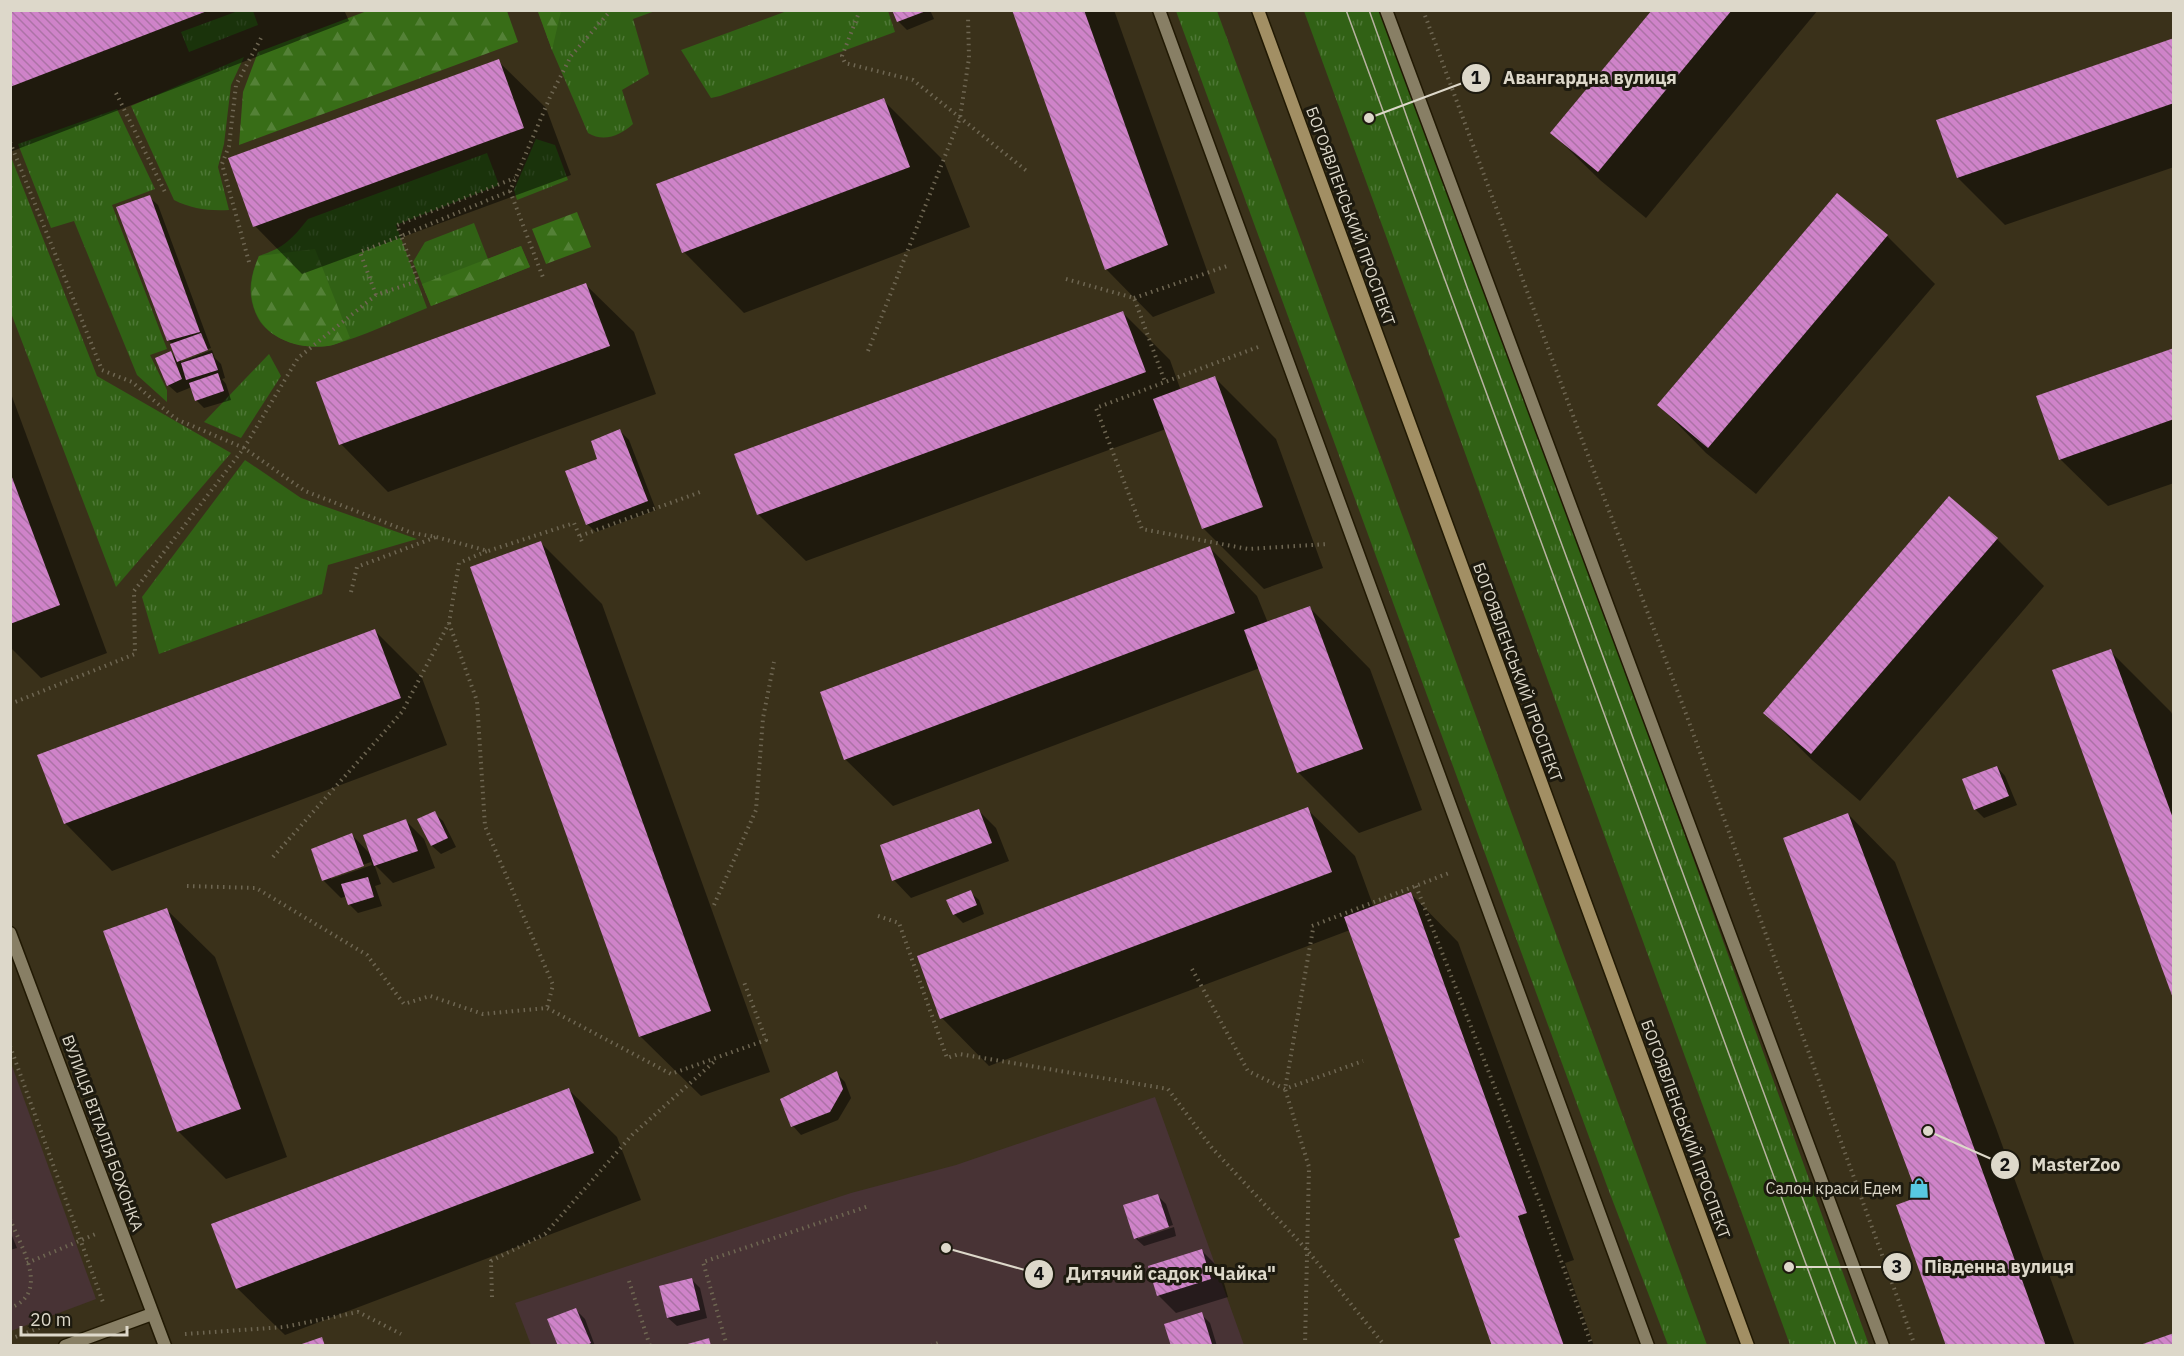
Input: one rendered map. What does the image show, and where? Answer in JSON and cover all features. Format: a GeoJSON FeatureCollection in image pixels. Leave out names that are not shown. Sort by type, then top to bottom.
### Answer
{"type":"FeatureCollection","features":[{"type":"Feature","properties":{"kind":"main road","name":"БОГОЯВЛЕНСЬКИЙ ПРОСПЕКТ"},"geometry":{"type":"LineString","coordinates":[[1258,10],[1748,1346]]}},
{"type":"Feature","properties":{"kind":"street"},"geometry":{"type":"LineString","coordinates":[[1159,10],[1470,865],[1648,1346]]}},
{"type":"Feature","properties":{"kind":"street"},"geometry":{"type":"LineString","coordinates":[[1386,10],[1883,1346]]}},
{"type":"Feature","properties":{"kind":"street","name":"ВУЛИЦЯ ВІТАЛІЯ БОХОНКА"},"geometry":{"type":"LineString","coordinates":[[10,933],[163,1340]]}},
{"type":"Feature","properties":{"kind":"street"},"geometry":{"type":"LineString","coordinates":[[65,1346],[152,1314]]}},
{"type":"Feature","properties":{"kind":"path"},"geometry":{"type":"LineString","coordinates":[[376,295],[360,252],[510,191],[550,97],[572,56],[610,10]]}},
{"type":"Feature","properties":{"kind":"path"},"geometry":{"type":"LineString","coordinates":[[860,10],[842,56],[845,63],[913,80],[1029,172]]}},
{"type":"Feature","properties":{"kind":"path"},"geometry":{"type":"LineString","coordinates":[[1423,10],[1685,711],[1915,1346]]}},
{"type":"Feature","properties":{"kind":"path"},"geometry":{"type":"LineString","coordinates":[[868,351],[960,118],[969,58],[968,16]]}},
{"type":"Feature","properties":{"kind":"path"},"geometry":{"type":"LineString","coordinates":[[249,262],[222,164],[229,146],[236,85],[261,38]]}},
{"type":"Feature","properties":{"kind":"path"},"geometry":{"type":"LineString","coordinates":[[116,93],[166,194]]}},
{"type":"Feature","properties":{"kind":"path"},"geometry":{"type":"LineString","coordinates":[[10,142],[102,370],[132,382],[176,419],[243,448],[305,492],[412,533],[488,551]]}},
{"type":"Feature","properties":{"kind":"path"},"geometry":{"type":"LineString","coordinates":[[10,704],[135,654],[134,591],[243,448],[298,358],[376,295],[418,281],[397,225],[516,178]]}},
{"type":"Feature","properties":{"kind":"path"},"geometry":{"type":"LineString","coordinates":[[510,191],[544,280]]}},
{"type":"Feature","properties":{"kind":"path"},"geometry":{"type":"LineString","coordinates":[[1066,279],[1134,298],[1249,258]]}},
{"type":"Feature","properties":{"kind":"path"},"geometry":{"type":"LineString","coordinates":[[1134,298],[1165,382]]}},
{"type":"Feature","properties":{"kind":"path"},"geometry":{"type":"LineString","coordinates":[[1278,340],[1096,408],[1142,529],[1248,549],[1352,542]]}},
{"type":"Feature","properties":{"kind":"path"},"geometry":{"type":"LineString","coordinates":[[580,536],[703,492]]}},
{"type":"Feature","properties":{"kind":"path"},"geometry":{"type":"LineString","coordinates":[[273,857],[402,712],[448,623],[459,563],[488,551],[574,523],[583,544]]}},
{"type":"Feature","properties":{"kind":"path"},"geometry":{"type":"LineString","coordinates":[[351,592],[357,567],[436,537]]}},
{"type":"Feature","properties":{"kind":"path"},"geometry":{"type":"LineString","coordinates":[[448,623],[477,701],[485,826],[553,985],[547,1008]]}},
{"type":"Feature","properties":{"kind":"path"},"geometry":{"type":"LineString","coordinates":[[714,905],[756,810],[763,718],[774,662]]}},
{"type":"Feature","properties":{"kind":"path"},"geometry":{"type":"LineString","coordinates":[[1305,1346],[1309,1167],[1285,1089],[1313,927],[1470,865]]}},
{"type":"Feature","properties":{"kind":"path"},"geometry":{"type":"LineString","coordinates":[[187,886],[256,888],[367,955],[404,1004],[430,996],[483,1014],[547,1008],[671,1074],[766,1040],[744,982]]}},
{"type":"Feature","properties":{"kind":"path"},"geometry":{"type":"LineString","coordinates":[[1416,886],[1540,1203],[1592,1346]]}},
{"type":"Feature","properties":{"kind":"path"},"geometry":{"type":"LineString","coordinates":[[878,916],[900,923],[947,1058],[959,1054],[1168,1089],[1212,1148],[1307,1250],[1385,1346]]}},
{"type":"Feature","properties":{"kind":"path"},"geometry":{"type":"LineString","coordinates":[[1192,969],[1248,1071],[1285,1089],[1363,1061]]}},
{"type":"Feature","properties":{"kind":"path"},"geometry":{"type":"LineString","coordinates":[[10,1046],[104,1305],[122,1324]]}},
{"type":"Feature","properties":{"kind":"path"},"geometry":{"type":"LineString","coordinates":[[492,1297],[491,1261],[545,1234],[632,1135],[719,1057]]}},
{"type":"Feature","properties":{"kind":"path"},"geometry":{"type":"LineString","coordinates":[[727,1346],[703,1262],[869,1206]]}},
{"type":"Feature","properties":{"kind":"path"},"geometry":{"type":"LineString","coordinates":[[10,1219],[32,1282],[30,1292],[24,1301],[10,1308]]}},
{"type":"Feature","properties":{"kind":"path"},"geometry":{"type":"LineString","coordinates":[[27,1263],[102,1232],[123,1235]]}},
{"type":"Feature","properties":{"kind":"path"},"geometry":{"type":"LineString","coordinates":[[629,1281],[650,1346]]}},
{"type":"Feature","properties":{"kind":"path"},"geometry":{"type":"LineString","coordinates":[[163,1340],[284,1327],[358,1312],[401,1334]]}},
{"type":"Feature","properties":{"kind":"path"},"geometry":{"type":"LineString","coordinates":[[931,1346],[938,1343]]}},
{"type":"Feature","properties":{"kind":"shaded area"},"geometry":{"type":"Polygon","coordinates":[[[11,1063],[96,1299],[10,1331],[11,1063]]]}},
{"type":"Feature","properties":{"kind":"shaded area"},"geometry":{"type":"Polygon","coordinates":[[[1155,1097],[1244,1345],[531,1345],[515,1303],[851,1193],[956,1165],[1155,1097]]]}},
{"type":"Feature","properties":{"kind":"green space"},"geometry":{"type":"Polygon","coordinates":[[[238,11],[253,11],[258,25],[189,52],[181,32],[238,11]]]}},
{"type":"Feature","properties":{"kind":"green space"},"geometry":{"type":"Polygon","coordinates":[[[367,11],[507,11],[518,42],[239,145],[243,92],[258,52],[367,11]]]}},
{"type":"Feature","properties":{"kind":"green space"},"geometry":{"type":"Polygon","coordinates":[[[538,11],[655,11],[633,19],[649,74],[622,90],[633,124],[612,136],[600,137],[588,133],[552,50],[538,11]]]}},
{"type":"Feature","properties":{"kind":"green space"},"geometry":{"type":"Polygon","coordinates":[[[561,11],[552,50],[538,12],[561,11]]]}},
{"type":"Feature","properties":{"kind":"green space"},"geometry":{"type":"Polygon","coordinates":[[[787,11],[888,11],[895,32],[711,98],[681,50],[787,11]]]}},
{"type":"Feature","properties":{"kind":"green space"},"geometry":{"type":"Polygon","coordinates":[[[1176,11],[1217,11],[1707,1345],[1668,1345],[1607,1186],[1176,11]]]}},
{"type":"Feature","properties":{"kind":"green space"},"geometry":{"type":"Polygon","coordinates":[[[1304,11],[1387,11],[1869,1345],[1790,1345],[1304,11]]]}},
{"type":"Feature","properties":{"kind":"green space"},"geometry":{"type":"Polygon","coordinates":[[[244,57],[231,85],[224,144],[218,167],[229,210],[187,206],[174,200],[131,106],[244,57]]]}},
{"type":"Feature","properties":{"kind":"green space"},"geometry":{"type":"Polygon","coordinates":[[[117,109],[155,189],[112,205],[167,349],[150,355],[167,390],[167,402],[137,375],[74,221],[51,228],[18,144],[117,109]]]}},
{"type":"Feature","properties":{"kind":"green space"},"geometry":{"type":"Polygon","coordinates":[[[536,139],[555,145],[568,180],[517,200],[514,190],[536,139]]]}},
{"type":"Feature","properties":{"kind":"green space"},"geometry":{"type":"Polygon","coordinates":[[[487,153],[499,185],[396,225],[427,308],[355,338],[322,347],[301,345],[280,338],[271,333],[258,318],[252,303],[251,280],[259,256],[287,242],[308,219],[487,153]]]}},
{"type":"Feature","properties":{"kind":"green space"},"geometry":{"type":"Polygon","coordinates":[[[11,157],[97,376],[231,453],[116,587],[11,313],[11,157]]]}},
{"type":"Feature","properties":{"kind":"green space"},"geometry":{"type":"Polygon","coordinates":[[[577,212],[591,247],[546,264],[532,229],[577,212]]]}},
{"type":"Feature","properties":{"kind":"green space"},"geometry":{"type":"Polygon","coordinates":[[[474,223],[488,259],[521,246],[530,267],[431,306],[413,262],[425,242],[474,223]]]}},
{"type":"Feature","properties":{"kind":"green space"},"geometry":{"type":"Polygon","coordinates":[[[521,246],[530,267],[431,306],[422,284],[521,246]]]}},
{"type":"Feature","properties":{"kind":"green space"},"geometry":{"type":"Polygon","coordinates":[[[315,249],[350,338],[328,346],[307,346],[289,342],[274,335],[263,324],[255,310],[252,294],[253,276],[259,256],[315,249]]]}},
{"type":"Feature","properties":{"kind":"green space"},"geometry":{"type":"Polygon","coordinates":[[[269,354],[281,376],[241,438],[204,422],[269,354]]]}},
{"type":"Feature","properties":{"kind":"green space"},"geometry":{"type":"Polygon","coordinates":[[[245,460],[301,498],[417,539],[328,565],[322,594],[159,654],[142,597],[245,460]]]}},
{"type":"Feature","properties":{"kind":"building"},"geometry":{"type":"Polygon","coordinates":[[[10,10],[207,10],[207,11],[10,87],[10,10]]]}},
{"type":"Feature","properties":{"kind":"building"},"geometry":{"type":"Polygon","coordinates":[[[892,10],[926,10],[926,11],[897,22],[892,10]]]}},
{"type":"Feature","properties":{"kind":"building"},"geometry":{"type":"Polygon","coordinates":[[[1012,10],[1084,10],[1168,245],[1105,270],[1012,10]]]}},
{"type":"Feature","properties":{"kind":"building"},"geometry":{"type":"Polygon","coordinates":[[[1652,10],[1732,10],[1598,172],[1550,133],[1652,10]]]}},
{"type":"Feature","properties":{"kind":"building"},"geometry":{"type":"Polygon","coordinates":[[[2174,38],[2174,103],[1957,178],[1936,120],[2174,38]]]}},
{"type":"Feature","properties":{"kind":"building"},"geometry":{"type":"Polygon","coordinates":[[[499,59],[524,128],[253,227],[228,158],[499,59]]]}},
{"type":"Feature","properties":{"kind":"building"},"geometry":{"type":"Polygon","coordinates":[[[884,98],[910,167],[682,253],[656,184],[884,98]]]}},
{"type":"Feature","properties":{"kind":"building"},"geometry":{"type":"Polygon","coordinates":[[[1837,193],[1888,235],[1708,448],[1657,405],[1837,193]]]}},
{"type":"Feature","properties":{"kind":"building"},"geometry":{"type":"Polygon","coordinates":[[[150,195],[200,332],[167,341],[116,207],[150,195]]]}},
{"type":"Feature","properties":{"kind":"building"},"geometry":{"type":"Polygon","coordinates":[[[586,283],[610,346],[339,445],[316,382],[586,283]]]}},
{"type":"Feature","properties":{"kind":"building"},"geometry":{"type":"Polygon","coordinates":[[[1123,311],[1146,372],[757,515],[734,454],[1123,311]]]}},
{"type":"Feature","properties":{"kind":"building"},"geometry":{"type":"Polygon","coordinates":[[[201,333],[208,350],[177,362],[170,344],[201,333]]]}},
{"type":"Feature","properties":{"kind":"building"},"geometry":{"type":"Polygon","coordinates":[[[2174,348],[2174,419],[2059,460],[2036,396],[2174,348]]]}},
{"type":"Feature","properties":{"kind":"building"},"geometry":{"type":"Polygon","coordinates":[[[171,351],[182,379],[167,386],[155,358],[171,351]]]}},
{"type":"Feature","properties":{"kind":"building"},"geometry":{"type":"Polygon","coordinates":[[[212,353],[218,370],[186,380],[181,363],[212,353]]]}},
{"type":"Feature","properties":{"kind":"building"},"geometry":{"type":"Polygon","coordinates":[[[218,373],[224,391],[195,401],[189,383],[218,373]]]}},
{"type":"Feature","properties":{"kind":"building"},"geometry":{"type":"Polygon","coordinates":[[[1215,376],[1263,507],[1202,529],[1153,399],[1215,376]]]}},
{"type":"Feature","properties":{"kind":"building"},"geometry":{"type":"Polygon","coordinates":[[[620,429],[648,501],[586,525],[565,471],[597,459],[591,441],[620,429]]]}},
{"type":"Feature","properties":{"kind":"building"},"geometry":{"type":"Polygon","coordinates":[[[10,472],[60,605],[10,624],[10,472]]]}},
{"type":"Feature","properties":{"kind":"building"},"geometry":{"type":"Polygon","coordinates":[[[1949,496],[1998,538],[1811,754],[1763,713],[1949,496]]]}},
{"type":"Feature","properties":{"kind":"building"},"geometry":{"type":"Polygon","coordinates":[[[541,541],[711,1011],[639,1037],[470,567],[541,541]]]}},
{"type":"Feature","properties":{"kind":"building"},"geometry":{"type":"Polygon","coordinates":[[[1210,546],[1235,613],[844,760],[820,692],[1210,546]]]}},
{"type":"Feature","properties":{"kind":"building"},"geometry":{"type":"Polygon","coordinates":[[[1310,606],[1363,749],[1297,773],[1244,630],[1310,606]]]}},
{"type":"Feature","properties":{"kind":"building"},"geometry":{"type":"Polygon","coordinates":[[[375,629],[401,698],[64,824],[37,755],[375,629]]]}},
{"type":"Feature","properties":{"kind":"building"},"geometry":{"type":"Polygon","coordinates":[[[2111,649],[2174,821],[2174,1001],[2052,670],[2111,649]]]}},
{"type":"Feature","properties":{"kind":"building"},"geometry":{"type":"Polygon","coordinates":[[[1997,766],[2009,796],[1974,810],[1962,779],[1997,766]]]}},
{"type":"Feature","properties":{"kind":"building"},"geometry":{"type":"Polygon","coordinates":[[[1308,807],[1332,872],[940,1019],[917,956],[1308,807]]]}},
{"type":"Feature","properties":{"kind":"building"},"geometry":{"type":"Polygon","coordinates":[[[979,809],[992,843],[892,881],[880,845],[979,809]]]}},
{"type":"Feature","properties":{"kind":"building"},"geometry":{"type":"Polygon","coordinates":[[[435,811],[448,838],[431,846],[417,819],[435,811]]]}},
{"type":"Feature","properties":{"kind":"building"},"geometry":{"type":"Polygon","coordinates":[[[1848,813],[1949,1079],[2046,1346],[1946,1346],[1896,1205],[1918,1197],[1783,838],[1848,813]]]}},
{"type":"Feature","properties":{"kind":"building"},"geometry":{"type":"Polygon","coordinates":[[[406,819],[418,851],[374,866],[363,835],[406,819]]]}},
{"type":"Feature","properties":{"kind":"building"},"geometry":{"type":"Polygon","coordinates":[[[352,833],[364,866],[322,881],[311,849],[352,833]]]}},
{"type":"Feature","properties":{"kind":"building"},"geometry":{"type":"Polygon","coordinates":[[[368,877],[374,897],[348,905],[341,884],[368,877]]]}},
{"type":"Feature","properties":{"kind":"building"},"geometry":{"type":"Polygon","coordinates":[[[971,890],[977,905],[953,915],[946,900],[971,890]]]}},
{"type":"Feature","properties":{"kind":"building"},"geometry":{"type":"Polygon","coordinates":[[[1411,892],[1527,1213],[1518,1216],[1564,1346],[1492,1346],[1454,1239],[1460,1237],[1344,917],[1411,892]]]}},
{"type":"Feature","properties":{"kind":"building"},"geometry":{"type":"Polygon","coordinates":[[[167,908],[241,1109],[177,1132],[103,931],[167,908]]]}},
{"type":"Feature","properties":{"kind":"building"},"geometry":{"type":"Polygon","coordinates":[[[837,1071],[843,1089],[830,1112],[791,1127],[780,1099],[837,1071]]]}},
{"type":"Feature","properties":{"kind":"building"},"geometry":{"type":"Polygon","coordinates":[[[569,1088],[594,1153],[236,1289],[211,1224],[569,1088]]]}},
{"type":"Feature","properties":{"kind":"building"},"geometry":{"type":"Polygon","coordinates":[[[1158,1194],[1169,1227],[1134,1239],[1123,1205],[1158,1194]]]}},
{"type":"Feature","properties":{"kind":"building"},"geometry":{"type":"Polygon","coordinates":[[[1202,1249],[1211,1279],[1157,1296],[1148,1266],[1202,1249]]]}},
{"type":"Feature","properties":{"kind":"building"},"geometry":{"type":"Polygon","coordinates":[[[692,1278],[700,1310],[667,1318],[659,1286],[692,1278]]]}},
{"type":"Feature","properties":{"kind":"building"},"geometry":{"type":"Polygon","coordinates":[[[576,1308],[591,1343],[585,1346],[558,1346],[547,1319],[576,1308]]]}},
{"type":"Feature","properties":{"kind":"building"},"geometry":{"type":"Polygon","coordinates":[[[1202,1312],[1212,1344],[1171,1346],[1164,1324],[1202,1312]]]}},
{"type":"Feature","properties":{"kind":"building"},"geometry":{"type":"Polygon","coordinates":[[[2174,1333],[2174,1346],[2140,1346],[2140,1345],[2174,1333]]]}},
{"type":"Feature","properties":{"kind":"building"},"geometry":{"type":"Polygon","coordinates":[[[322,1337],[325,1346],[299,1346],[299,1345],[322,1337]]]}},
{"type":"Feature","properties":{"kind":"building"},"geometry":{"type":"Polygon","coordinates":[[[709,1338],[711,1346],[684,1346],[684,1345],[709,1338]]]}},
{"type":"Feature","properties":{"kind":"tram line"},"geometry":{"type":"LineString","coordinates":[[1346,10],[1836,1346]]}},
{"type":"Feature","properties":{"kind":"tram line"},"geometry":{"type":"LineString","coordinates":[[1369,10],[1467,287],[1857,1346]]}},
{"type":"Feature","properties":{"kind":"place","name":"Авангардна вулиця"},"geometry":{"type":"Point","coordinates":[1369,118]}},
{"type":"Feature","properties":{"kind":"place","name":"MasterZoo"},"geometry":{"type":"Point","coordinates":[1928,1131]}},
{"type":"Feature","properties":{"kind":"place","name":"Салон краси Едем"},"geometry":{"type":"Point","coordinates":[1919,1188]}},
{"type":"Feature","properties":{"kind":"place","name":"Дитячий садок \"Чайка\""},"geometry":{"type":"Point","coordinates":[946,1248]}},
{"type":"Feature","properties":{"kind":"place","name":"Південна вулиця"},"geometry":{"type":"Point","coordinates":[1789,1267]}}]}
